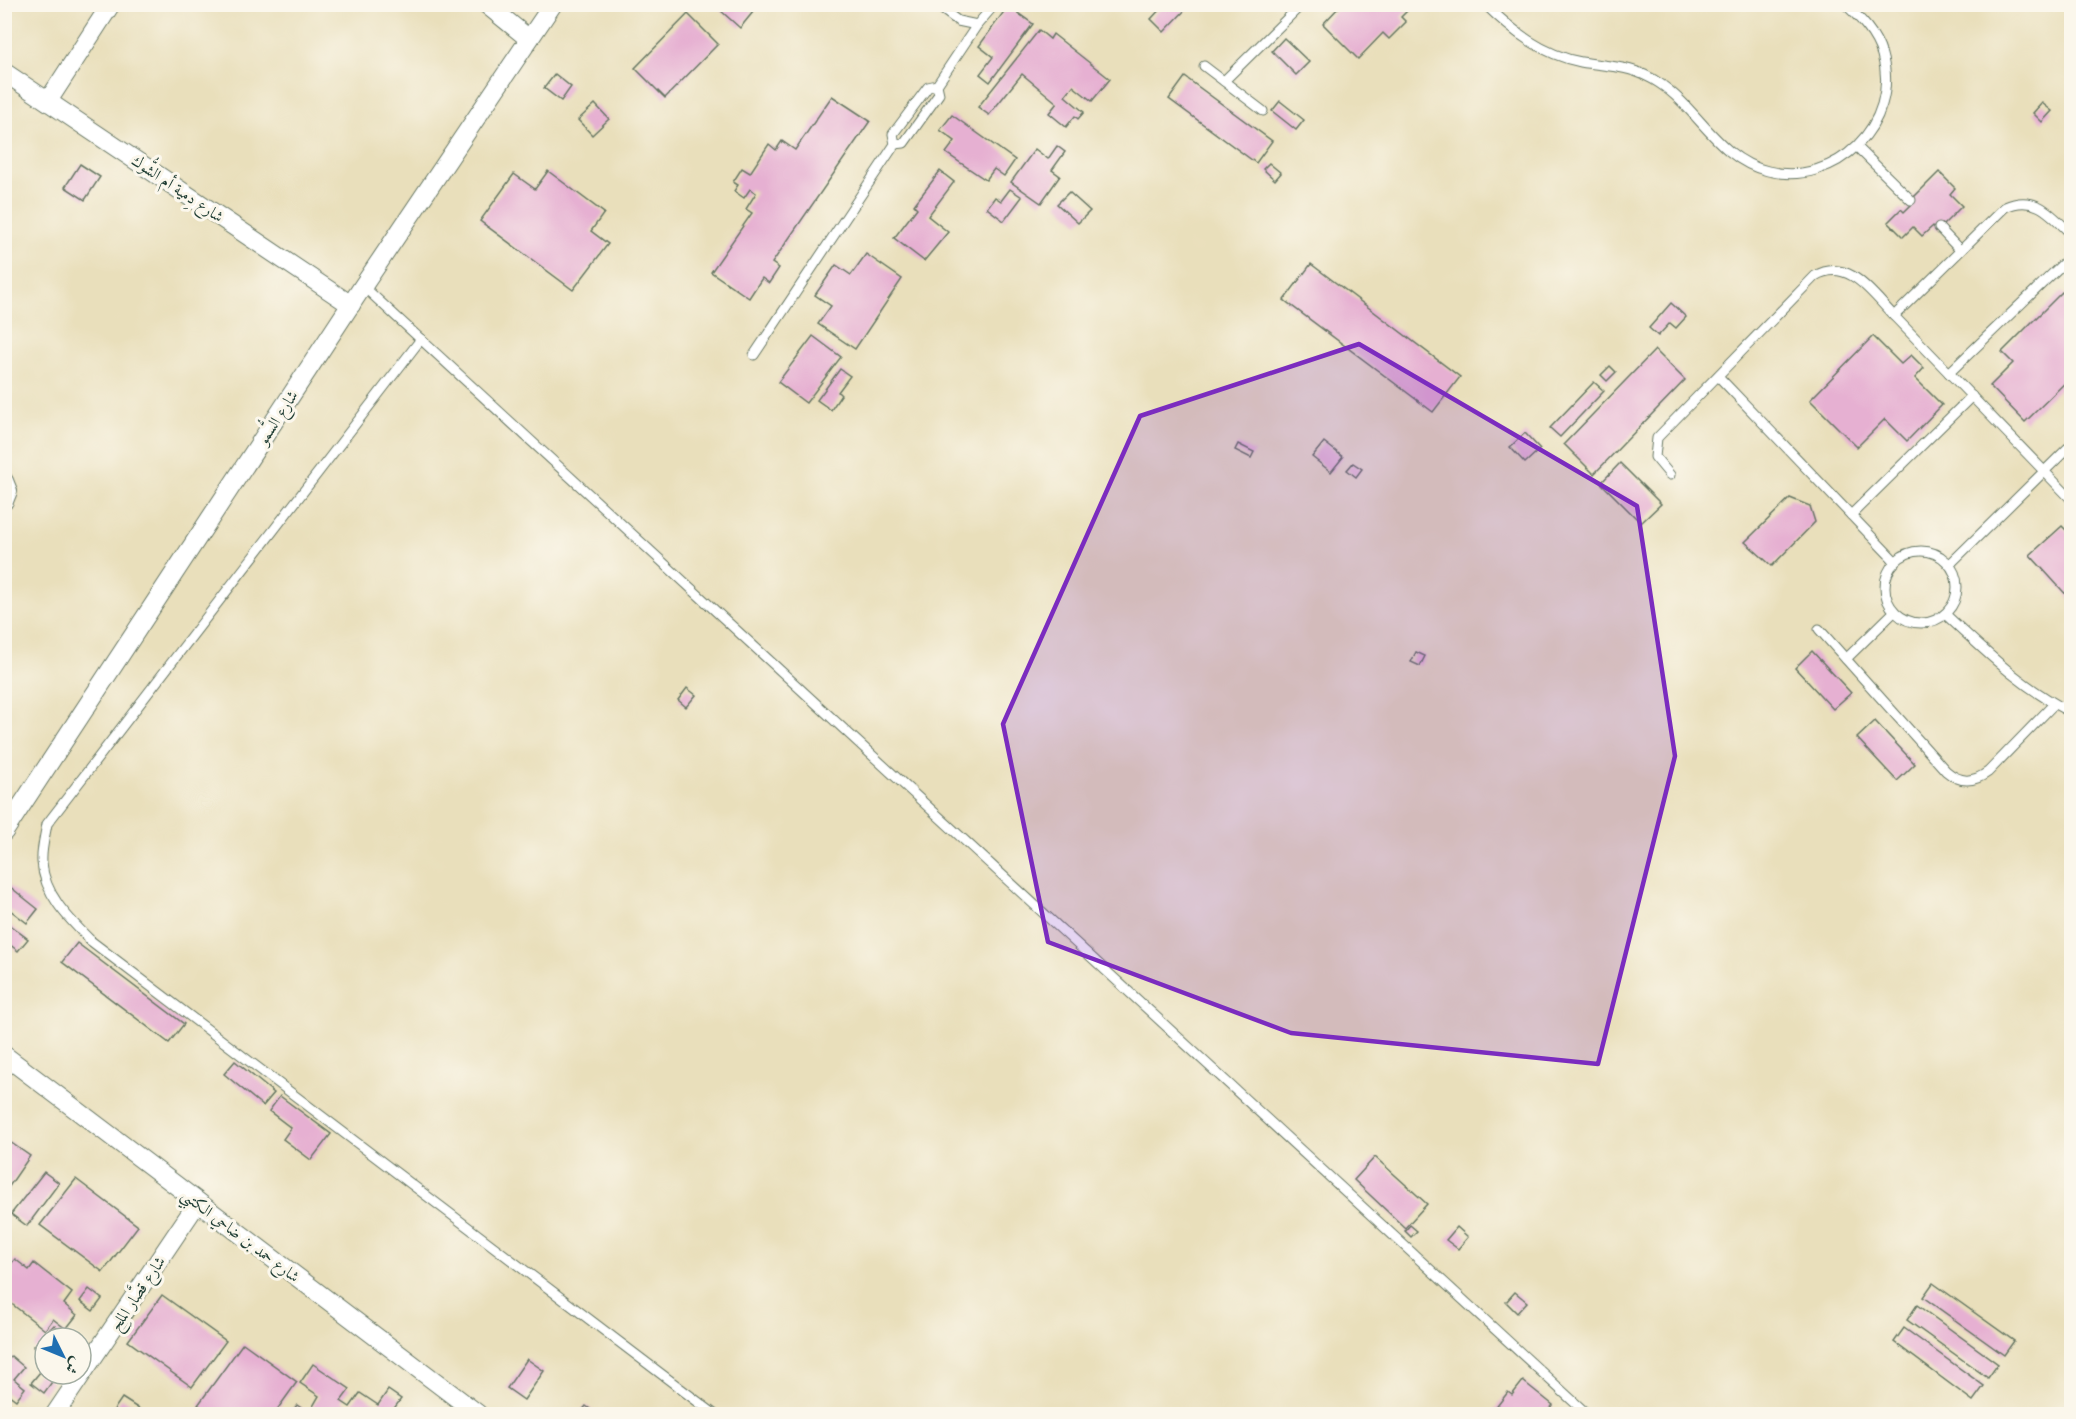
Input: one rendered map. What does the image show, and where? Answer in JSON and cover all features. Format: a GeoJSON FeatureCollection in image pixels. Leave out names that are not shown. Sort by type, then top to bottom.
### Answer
{"type":"FeatureCollection","features":[{"type":"Feature","properties":{"kind":"street"},"geometry":{"type":"LineString","coordinates":[[48,101],[111,4]]}},
{"type":"Feature","properties":{"kind":"street"},"geometry":{"type":"LineString","coordinates":[[486,4],[529,39]]}},
{"type":"Feature","properties":{"kind":"street","name":"شارع السُّمو"},"geometry":{"type":"LineString","coordinates":[[4,832],[351,304],[553,4]]}},
{"type":"Feature","properties":{"kind":"street","name":"شارع دِمية أم الشُّوك"},"geometry":{"type":"LineString","coordinates":[[4,72],[351,304]]}},
{"type":"Feature","properties":{"kind":"street"},"geometry":{"type":"LineString","coordinates":[[4,481],[8,492],[4,501]]}},
{"type":"Feature","properties":{"kind":"street","name":"شارع حمد بن ضاحي الكتبي"},"geometry":{"type":"LineString","coordinates":[[4,1055],[478,1414]]}},
{"type":"Feature","properties":{"kind":"street","name":"شارع قصَّار المِلح"},"geometry":{"type":"LineString","coordinates":[[55,1414],[198,1202]]}},
{"type":"Feature","properties":{"kind":"lane"},"geometry":{"type":"LineString","coordinates":[[934,4],[958,21],[977,25]]}},
{"type":"Feature","properties":{"kind":"lane"},"geometry":{"type":"LineString","coordinates":[[754,355],[895,144],[893,134],[927,87],[937,85],[977,25],[995,4]]}},
{"type":"Feature","properties":{"kind":"lane"},"geometry":{"type":"LineString","coordinates":[[1224,81],[1302,4]]}},
{"type":"Feature","properties":{"kind":"lane"},"geometry":{"type":"LineString","coordinates":[[1485,4],[1517,34],[1550,52],[1583,62],[1627,68],[1659,83],[1674,94],[1726,148],[1750,165],[1788,174],[1826,167],[1857,147],[1868,134],[1881,109],[1886,75],[1877,42],[1870,30],[1845,4]]}},
{"type":"Feature","properties":{"kind":"lane"},"geometry":{"type":"LineString","coordinates":[[1203,66],[1263,111]]}},
{"type":"Feature","properties":{"kind":"lane"},"geometry":{"type":"LineString","coordinates":[[1857,147],[1911,200]]}},
{"type":"Feature","properties":{"kind":"lane"},"geometry":{"type":"LineString","coordinates":[[1894,316],[1999,212],[2020,202],[2044,208],[2072,235]]}},
{"type":"Feature","properties":{"kind":"lane"},"geometry":{"type":"LineString","coordinates":[[1939,228],[1960,250]]}},
{"type":"Feature","properties":{"kind":"lane"},"geometry":{"type":"LineString","coordinates":[[1949,374],[2072,255]]}},
{"type":"Feature","properties":{"kind":"lane"},"geometry":{"type":"LineString","coordinates":[[1670,476],[1655,456],[1657,438],[1821,273],[1835,270],[1850,274],[1894,316],[2072,500]]}},
{"type":"Feature","properties":{"kind":"lane"},"geometry":{"type":"LineString","coordinates":[[363,286],[1587,1414]]}},
{"type":"Feature","properties":{"kind":"lane"},"geometry":{"type":"LineString","coordinates":[[421,339],[47,824],[41,861],[50,893],[68,918],[91,941],[714,1414]]}},
{"type":"Feature","properties":{"kind":"lane"},"geometry":{"type":"LineString","coordinates":[[1718,376],[1895,561]]}},
{"type":"Feature","properties":{"kind":"lane"},"geometry":{"type":"LineString","coordinates":[[1851,516],[1971,396]]}},
{"type":"Feature","properties":{"kind":"lane"},"geometry":{"type":"LineString","coordinates":[[1950,564],[2072,444]]}},
{"type":"Feature","properties":{"kind":"lane"},"geometry":{"type":"LineString","coordinates":[[1929,551],[1950,564],[1957,584],[1956,596],[1945,614],[1932,621],[1918,624],[1905,620],[1894,612],[1884,592],[1888,570],[1895,561],[1911,552],[1929,551]]}},
{"type":"Feature","properties":{"kind":"lane"},"geometry":{"type":"LineString","coordinates":[[1846,659],[1894,612]]}},
{"type":"Feature","properties":{"kind":"lane"},"geometry":{"type":"LineString","coordinates":[[1945,614],[2012,675],[2054,704],[2072,713]]}},
{"type":"Feature","properties":{"kind":"lane"},"geometry":{"type":"LineString","coordinates":[[1819,629],[1946,771],[1959,779],[1975,780],[1988,772],[2054,704]]}},
{"type":"Feature","properties":{"kind":"highlighted area"},"geometry":{"type":"Polygon","coordinates":[[[1359,344],[1637,506],[1675,756],[1598,1064],[1291,1033],[1048,942],[1003,724],[1140,416],[1359,344]]]}},
{"type":"Feature","properties":{"kind":"building"},"geometry":{"type":"Polygon","coordinates":[[[1165,4],[1191,4],[1164,32],[1151,19],[1165,4]]]}},
{"type":"Feature","properties":{"kind":"building"},"geometry":{"type":"Polygon","coordinates":[[[1342,4],[1414,4],[1401,17],[1406,22],[1389,39],[1383,33],[1358,59],[1323,24],[1342,4]]]}},
{"type":"Feature","properties":{"kind":"building"},"geometry":{"type":"Polygon","coordinates":[[[725,5],[744,5],[753,12],[740,28],[720,10],[725,5]]]}},
{"type":"Feature","properties":{"kind":"building"},"geometry":{"type":"Polygon","coordinates":[[[1008,6],[1033,24],[990,82],[980,74],[993,57],[979,46],[1008,6]]]}},
{"type":"Feature","properties":{"kind":"building"},"geometry":{"type":"Polygon","coordinates":[[[688,14],[718,44],[665,98],[635,68],[688,14]]]}},
{"type":"Feature","properties":{"kind":"building"},"geometry":{"type":"Polygon","coordinates":[[[1039,30],[1050,39],[1053,34],[1110,79],[1092,101],[1073,86],[1065,96],[1084,112],[1078,119],[1075,116],[1066,127],[1049,113],[1057,103],[1022,74],[989,115],[978,107],[1039,30]]]}},
{"type":"Feature","properties":{"kind":"building"},"geometry":{"type":"Polygon","coordinates":[[[1284,38],[1309,62],[1296,75],[1272,51],[1284,38]]]}},
{"type":"Feature","properties":{"kind":"building"},"geometry":{"type":"Polygon","coordinates":[[[555,74],[571,87],[561,101],[544,88],[555,74]]]}},
{"type":"Feature","properties":{"kind":"building"},"geometry":{"type":"Polygon","coordinates":[[[1185,77],[1272,141],[1256,163],[1169,99],[1185,77]]]}},
{"type":"Feature","properties":{"kind":"building"},"geometry":{"type":"Polygon","coordinates":[[[832,96],[870,121],[772,263],[779,268],[769,283],[762,278],[749,298],[711,272],[752,213],[746,209],[756,193],[750,189],[744,198],[734,191],[738,185],[733,182],[742,168],[750,173],[769,144],[776,150],[782,141],[795,150],[832,96]]]}},
{"type":"Feature","properties":{"kind":"building"},"geometry":{"type":"Polygon","coordinates":[[[1280,101],[1304,120],[1296,130],[1272,111],[1280,101]]]}},
{"type":"Feature","properties":{"kind":"building"},"geometry":{"type":"Polygon","coordinates":[[[2042,103],[2052,111],[2042,122],[2033,113],[2042,103]]]}},
{"type":"Feature","properties":{"kind":"building"},"geometry":{"type":"Polygon","coordinates":[[[595,104],[609,119],[592,135],[578,120],[595,104]]]}},
{"type":"Feature","properties":{"kind":"building"},"geometry":{"type":"Polygon","coordinates":[[[952,115],[1015,160],[1004,176],[994,169],[986,180],[946,153],[955,141],[940,130],[952,115]]]}},
{"type":"Feature","properties":{"kind":"building"},"geometry":{"type":"Polygon","coordinates":[[[1057,146],[1065,152],[1052,170],[1060,176],[1041,203],[1011,182],[1035,149],[1048,159],[1057,146]]]}},
{"type":"Feature","properties":{"kind":"building"},"geometry":{"type":"Polygon","coordinates":[[[1269,163],[1281,173],[1275,180],[1263,169],[1269,163]]]}},
{"type":"Feature","properties":{"kind":"building"},"geometry":{"type":"Polygon","coordinates":[[[80,164],[100,177],[85,200],[65,187],[80,164]]]}},
{"type":"Feature","properties":{"kind":"building"},"geometry":{"type":"Polygon","coordinates":[[[548,171],[604,213],[591,231],[608,244],[573,290],[480,221],[514,174],[535,189],[548,171]]]}},
{"type":"Feature","properties":{"kind":"building"},"geometry":{"type":"Polygon","coordinates":[[[940,171],[954,182],[928,216],[948,232],[924,261],[894,238],[917,208],[914,205],[940,171]]]}},
{"type":"Feature","properties":{"kind":"building"},"geometry":{"type":"Polygon","coordinates":[[[1939,172],[1955,188],[1950,194],[1962,206],[1937,231],[1933,226],[1922,236],[1913,227],[1903,237],[1888,222],[1901,209],[1904,212],[1911,205],[1908,203],[1939,172]]]}},
{"type":"Feature","properties":{"kind":"building"},"geometry":{"type":"Polygon","coordinates":[[[1010,189],[1022,197],[1004,221],[987,208],[995,197],[1001,201],[1010,189]]]}},
{"type":"Feature","properties":{"kind":"building"},"geometry":{"type":"Polygon","coordinates":[[[1069,192],[1090,211],[1078,223],[1057,204],[1069,192]]]}},
{"type":"Feature","properties":{"kind":"building"},"geometry":{"type":"Polygon","coordinates":[[[866,254],[902,279],[855,349],[818,324],[831,306],[815,295],[836,265],[851,275],[866,254]]]}},
{"type":"Feature","properties":{"kind":"building"},"geometry":{"type":"Polygon","coordinates":[[[1311,264],[1460,377],[1433,412],[1284,300],[1311,264]]]}},
{"type":"Feature","properties":{"kind":"building"},"geometry":{"type":"Polygon","coordinates":[[[2062,292],[2072,301],[2072,376],[2025,422],[1990,386],[2013,363],[2002,352],[2062,292]]]}},
{"type":"Feature","properties":{"kind":"building"},"geometry":{"type":"Polygon","coordinates":[[[1671,303],[1686,317],[1676,328],[1670,323],[1658,336],[1649,328],[1671,303]]]}},
{"type":"Feature","properties":{"kind":"building"},"geometry":{"type":"Polygon","coordinates":[[[813,336],[841,357],[806,403],[778,382],[813,336]]]}},
{"type":"Feature","properties":{"kind":"building"},"geometry":{"type":"Polygon","coordinates":[[[1873,336],[1901,364],[1911,355],[1924,368],[1915,378],[1942,405],[1907,441],[1885,419],[1857,447],[1810,400],[1873,336]]]}},
{"type":"Feature","properties":{"kind":"building"},"geometry":{"type":"Polygon","coordinates":[[[1655,350],[1685,380],[1594,474],[1564,444],[1655,350]]]}},
{"type":"Feature","properties":{"kind":"building"},"geometry":{"type":"Polygon","coordinates":[[[1610,366],[1616,372],[1607,381],[1601,375],[1610,366]]]}},
{"type":"Feature","properties":{"kind":"building"},"geometry":{"type":"Polygon","coordinates":[[[840,369],[850,376],[838,392],[841,395],[831,410],[817,400],[840,369]]]}},
{"type":"Feature","properties":{"kind":"building"},"geometry":{"type":"Polygon","coordinates":[[[1594,382],[1604,391],[1560,437],[1550,428],[1594,382]]]}},
{"type":"Feature","properties":{"kind":"building"},"geometry":{"type":"Polygon","coordinates":[[[1525,433],[1540,449],[1525,463],[1510,447],[1525,433]]]}},
{"type":"Feature","properties":{"kind":"building"},"geometry":{"type":"Polygon","coordinates":[[[1324,442],[1343,457],[1331,472],[1312,457],[1324,442]]]}},
{"type":"Feature","properties":{"kind":"building"},"geometry":{"type":"Polygon","coordinates":[[[1238,444],[1254,452],[1251,458],[1235,450],[1238,444]]]}},
{"type":"Feature","properties":{"kind":"building"},"geometry":{"type":"Polygon","coordinates":[[[1353,463],[1362,469],[1356,477],[1347,470],[1353,463]]]}},
{"type":"Feature","properties":{"kind":"building"},"geometry":{"type":"Polygon","coordinates":[[[1620,463],[1661,504],[1641,523],[1601,483],[1620,463]]]}},
{"type":"Feature","properties":{"kind":"building"},"geometry":{"type":"Polygon","coordinates":[[[1790,498],[1810,506],[1815,522],[1772,566],[1745,542],[1790,498]]]}},
{"type":"Feature","properties":{"kind":"building"},"geometry":{"type":"Polygon","coordinates":[[[2062,526],[2072,536],[2070,599],[2030,555],[2062,526]]]}},
{"type":"Feature","properties":{"kind":"building"},"geometry":{"type":"Polygon","coordinates":[[[1812,651],[1851,693],[1833,709],[1795,668],[1812,651]]]}},
{"type":"Feature","properties":{"kind":"building"},"geometry":{"type":"Polygon","coordinates":[[[1416,652],[1425,656],[1420,666],[1411,662],[1416,652]]]}},
{"type":"Feature","properties":{"kind":"building"},"geometry":{"type":"Polygon","coordinates":[[[687,688],[696,695],[686,707],[678,700],[687,688]]]}},
{"type":"Feature","properties":{"kind":"building"},"geometry":{"type":"Polygon","coordinates":[[[1875,721],[1915,764],[1897,781],[1857,738],[1875,721]]]}},
{"type":"Feature","properties":{"kind":"building"},"geometry":{"type":"Polygon","coordinates":[[[4,882],[38,909],[27,923],[10,910],[4,916],[4,882]]]}},
{"type":"Feature","properties":{"kind":"building"},"geometry":{"type":"Polygon","coordinates":[[[4,921],[28,939],[18,951],[4,940],[4,921]]]}},
{"type":"Feature","properties":{"kind":"building"},"geometry":{"type":"Polygon","coordinates":[[[77,943],[184,1024],[169,1043],[62,962],[77,943]]]}},
{"type":"Feature","properties":{"kind":"building"},"geometry":{"type":"Polygon","coordinates":[[[235,1061],[274,1093],[263,1106],[224,1074],[235,1061]]]}},
{"type":"Feature","properties":{"kind":"building"},"geometry":{"type":"Polygon","coordinates":[[[280,1096],[331,1134],[311,1160],[283,1139],[291,1128],[269,1111],[280,1096]]]}},
{"type":"Feature","properties":{"kind":"building"},"geometry":{"type":"Polygon","coordinates":[[[10,1142],[30,1156],[8,1188],[4,1185],[4,1150],[10,1142]]]}},
{"type":"Feature","properties":{"kind":"building"},"geometry":{"type":"Polygon","coordinates":[[[1375,1157],[1427,1204],[1405,1228],[1354,1180],[1375,1157]]]}},
{"type":"Feature","properties":{"kind":"building"},"geometry":{"type":"Polygon","coordinates":[[[44,1172],[59,1183],[27,1226],[11,1214],[44,1172]]]}},
{"type":"Feature","properties":{"kind":"building"},"geometry":{"type":"Polygon","coordinates":[[[76,1179],[138,1226],[103,1272],[40,1225],[76,1179]]]}},
{"type":"Feature","properties":{"kind":"building"},"geometry":{"type":"Polygon","coordinates":[[[1410,1225],[1417,1231],[1411,1237],[1405,1231],[1410,1225]]]}},
{"type":"Feature","properties":{"kind":"building"},"geometry":{"type":"Polygon","coordinates":[[[1457,1227],[1468,1237],[1458,1249],[1446,1240],[1457,1227]]]}},
{"type":"Feature","properties":{"kind":"building"},"geometry":{"type":"Polygon","coordinates":[[[15,1259],[29,1270],[34,1263],[72,1293],[64,1304],[77,1315],[68,1326],[62,1326],[53,1319],[48,1326],[40,1326],[4,1298],[4,1272],[15,1259]]]}},
{"type":"Feature","properties":{"kind":"building"},"geometry":{"type":"Polygon","coordinates":[[[1933,1283],[2014,1341],[2004,1355],[1923,1297],[1933,1283]]]}},
{"type":"Feature","properties":{"kind":"building"},"geometry":{"type":"Polygon","coordinates":[[[89,1289],[102,1299],[93,1311],[80,1301],[89,1289]]]}},
{"type":"Feature","properties":{"kind":"building"},"geometry":{"type":"Polygon","coordinates":[[[1515,1292],[1527,1302],[1517,1313],[1506,1302],[1515,1292]]]}},
{"type":"Feature","properties":{"kind":"building"},"geometry":{"type":"Polygon","coordinates":[[[162,1295],[226,1341],[192,1387],[128,1341],[162,1295]]]}},
{"type":"Feature","properties":{"kind":"building"},"geometry":{"type":"Polygon","coordinates":[[[1917,1305],[1998,1364],[1988,1378],[1907,1320],[1917,1305]]]}},
{"type":"Feature","properties":{"kind":"building"},"geometry":{"type":"Polygon","coordinates":[[[1904,1328],[1984,1386],[1973,1401],[1894,1342],[1904,1328]]]}},
{"type":"Feature","properties":{"kind":"building"},"geometry":{"type":"Polygon","coordinates":[[[243,1343],[297,1382],[274,1414],[212,1414],[198,1405],[243,1343]]]}},
{"type":"Feature","properties":{"kind":"building"},"geometry":{"type":"Polygon","coordinates":[[[11,1356],[24,1367],[14,1379],[25,1388],[16,1400],[4,1391],[4,1359],[7,1361],[11,1356]]]}},
{"type":"Feature","properties":{"kind":"building"},"geometry":{"type":"Polygon","coordinates":[[[527,1359],[544,1371],[524,1400],[507,1388],[527,1359]]]}},
{"type":"Feature","properties":{"kind":"building"},"geometry":{"type":"Polygon","coordinates":[[[313,1364],[350,1389],[341,1401],[350,1407],[360,1393],[378,1405],[388,1390],[401,1399],[390,1414],[321,1414],[312,1408],[319,1396],[300,1383],[313,1364]]]}},
{"type":"Feature","properties":{"kind":"building"},"geometry":{"type":"Polygon","coordinates":[[[1523,1381],[1553,1405],[1545,1414],[1491,1414],[1508,1392],[1512,1395],[1523,1381]]]}},
{"type":"Feature","properties":{"kind":"building"},"geometry":{"type":"Polygon","coordinates":[[[35,1386],[49,1386],[44,1393],[35,1386]]]}},
{"type":"Feature","properties":{"kind":"building"},"geometry":{"type":"Polygon","coordinates":[[[122,1398],[147,1414],[111,1414],[122,1398]]]}},
{"type":"Feature","properties":{"kind":"building"},"geometry":{"type":"Polygon","coordinates":[[[297,1405],[310,1414],[290,1414],[297,1405]]]}},
{"type":"Feature","properties":{"kind":"building"},"geometry":{"type":"Polygon","coordinates":[[[586,1406],[597,1414],[579,1414],[586,1406]]]}}]}
